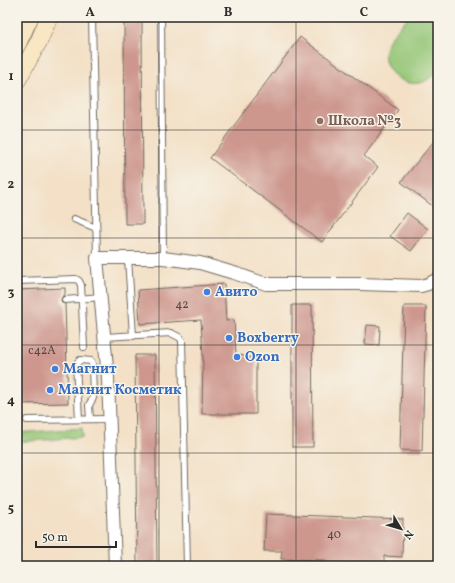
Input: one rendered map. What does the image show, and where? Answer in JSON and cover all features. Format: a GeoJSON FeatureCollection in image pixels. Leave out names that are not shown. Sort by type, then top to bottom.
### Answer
{"type":"FeatureCollection","features":[{"type":"Feature","properties":{"kind":"main road"},"geometry":{"type":"LineString","coordinates":[[17,45],[30,17]]}},
{"type":"Feature","properties":{"kind":"main road"},"geometry":{"type":"LineString","coordinates":[[17,81],[39,40],[49,17]]}},
{"type":"Feature","properties":{"kind":"street"},"geometry":{"type":"LineString","coordinates":[[115,566],[111,418],[97,258],[163,258],[200,263],[266,284],[360,284],[420,286],[428,284],[438,278]]}},
{"type":"Feature","properties":{"kind":"lane"},"geometry":{"type":"LineString","coordinates":[[92,17],[97,258]]}},
{"type":"Feature","properties":{"kind":"lane"},"geometry":{"type":"LineString","coordinates":[[161,17],[163,258]]}},
{"type":"Feature","properties":{"kind":"lane"},"geometry":{"type":"LineString","coordinates":[[74,219],[96,228]]}},
{"type":"Feature","properties":{"kind":"lane"},"geometry":{"type":"LineString","coordinates":[[128,258],[133,336]]}},
{"type":"Feature","properties":{"kind":"lane"},"geometry":{"type":"LineString","coordinates":[[17,281],[76,279],[79,281],[81,285],[84,346]]}},
{"type":"Feature","properties":{"kind":"lane"},"geometry":{"type":"LineString","coordinates":[[65,300],[101,297]]}},
{"type":"Feature","properties":{"kind":"lane"},"geometry":{"type":"LineString","coordinates":[[105,337],[171,333],[179,336],[182,340],[187,566]]}},
{"type":"Feature","properties":{"kind":"lane"},"geometry":{"type":"LineString","coordinates":[[79,419],[76,364],[80,360],[88,360],[92,363],[93,398],[89,405],[90,419]]}},
{"type":"Feature","properties":{"kind":"lane"},"geometry":{"type":"LineString","coordinates":[[27,420],[111,418]]}},
{"type":"Feature","properties":{"kind":"green space"},"geometry":{"type":"Polygon","coordinates":[[[408,17],[438,17],[438,66],[430,78],[420,83],[410,83],[401,80],[392,74],[384,55],[387,44],[408,17]]]}},
{"type":"Feature","properties":{"kind":"green space"},"geometry":{"type":"Polygon","coordinates":[[[82,428],[83,437],[17,442],[17,433],[82,428]]]}},
{"type":"Feature","properties":{"kind":"building"},"geometry":{"type":"Polygon","coordinates":[[[124,17],[142,17],[143,224],[125,224],[124,17]]]}},
{"type":"Feature","properties":{"kind":"building"},"geometry":{"type":"Polygon","coordinates":[[[300,37],[398,110],[364,156],[378,167],[322,242],[210,158],[300,37]]]}},
{"type":"Feature","properties":{"kind":"building"},"geometry":{"type":"Polygon","coordinates":[[[438,136],[438,174],[434,180],[438,183],[438,210],[401,182],[438,136]]]}},
{"type":"Feature","properties":{"kind":"building"},"geometry":{"type":"Polygon","coordinates":[[[407,213],[428,229],[411,251],[390,236],[407,213]]]}},
{"type":"Feature","properties":{"kind":"building"},"geometry":{"type":"Polygon","coordinates":[[[224,284],[226,321],[234,320],[236,354],[256,359],[256,414],[202,414],[203,356],[201,320],[140,324],[138,290],[224,284]]]}},
{"type":"Feature","properties":{"kind":"building"},"geometry":{"type":"Polygon","coordinates":[[[65,288],[65,295],[61,300],[62,303],[65,304],[68,403],[17,404],[17,290],[65,288]]]}},
{"type":"Feature","properties":{"kind":"building"},"geometry":{"type":"Polygon","coordinates":[[[292,305],[312,305],[313,447],[292,447],[292,305]]]}},
{"type":"Feature","properties":{"kind":"building"},"geometry":{"type":"Polygon","coordinates":[[[404,306],[426,306],[422,451],[400,450],[404,306]]]}},
{"type":"Feature","properties":{"kind":"building"},"geometry":{"type":"Polygon","coordinates":[[[367,325],[380,326],[379,345],[365,344],[367,325]]]}},
{"type":"Feature","properties":{"kind":"building"},"geometry":{"type":"Polygon","coordinates":[[[135,355],[155,355],[157,566],[137,566],[135,355]]]}},
{"type":"Feature","properties":{"kind":"building"},"geometry":{"type":"Polygon","coordinates":[[[266,514],[403,519],[402,557],[384,556],[384,563],[357,562],[357,566],[325,566],[326,560],[281,559],[282,551],[264,551],[266,514]]]}},
{"type":"Feature","properties":{"kind":"place","name":"Школа №3"},"geometry":{"type":"Point","coordinates":[320,121]}},
{"type":"Feature","properties":{"kind":"place","name":"Авито"},"geometry":{"type":"Point","coordinates":[207,292]}},
{"type":"Feature","properties":{"kind":"place","name":"Boxberry"},"geometry":{"type":"Point","coordinates":[229,338]}},
{"type":"Feature","properties":{"kind":"place","name":"Ozon"},"geometry":{"type":"Point","coordinates":[237,357]}},
{"type":"Feature","properties":{"kind":"place","name":"Магнит"},"geometry":{"type":"Point","coordinates":[55,369]}},
{"type":"Feature","properties":{"kind":"place","name":"Магнит Косметик"},"geometry":{"type":"Point","coordinates":[50,390]}}]}
